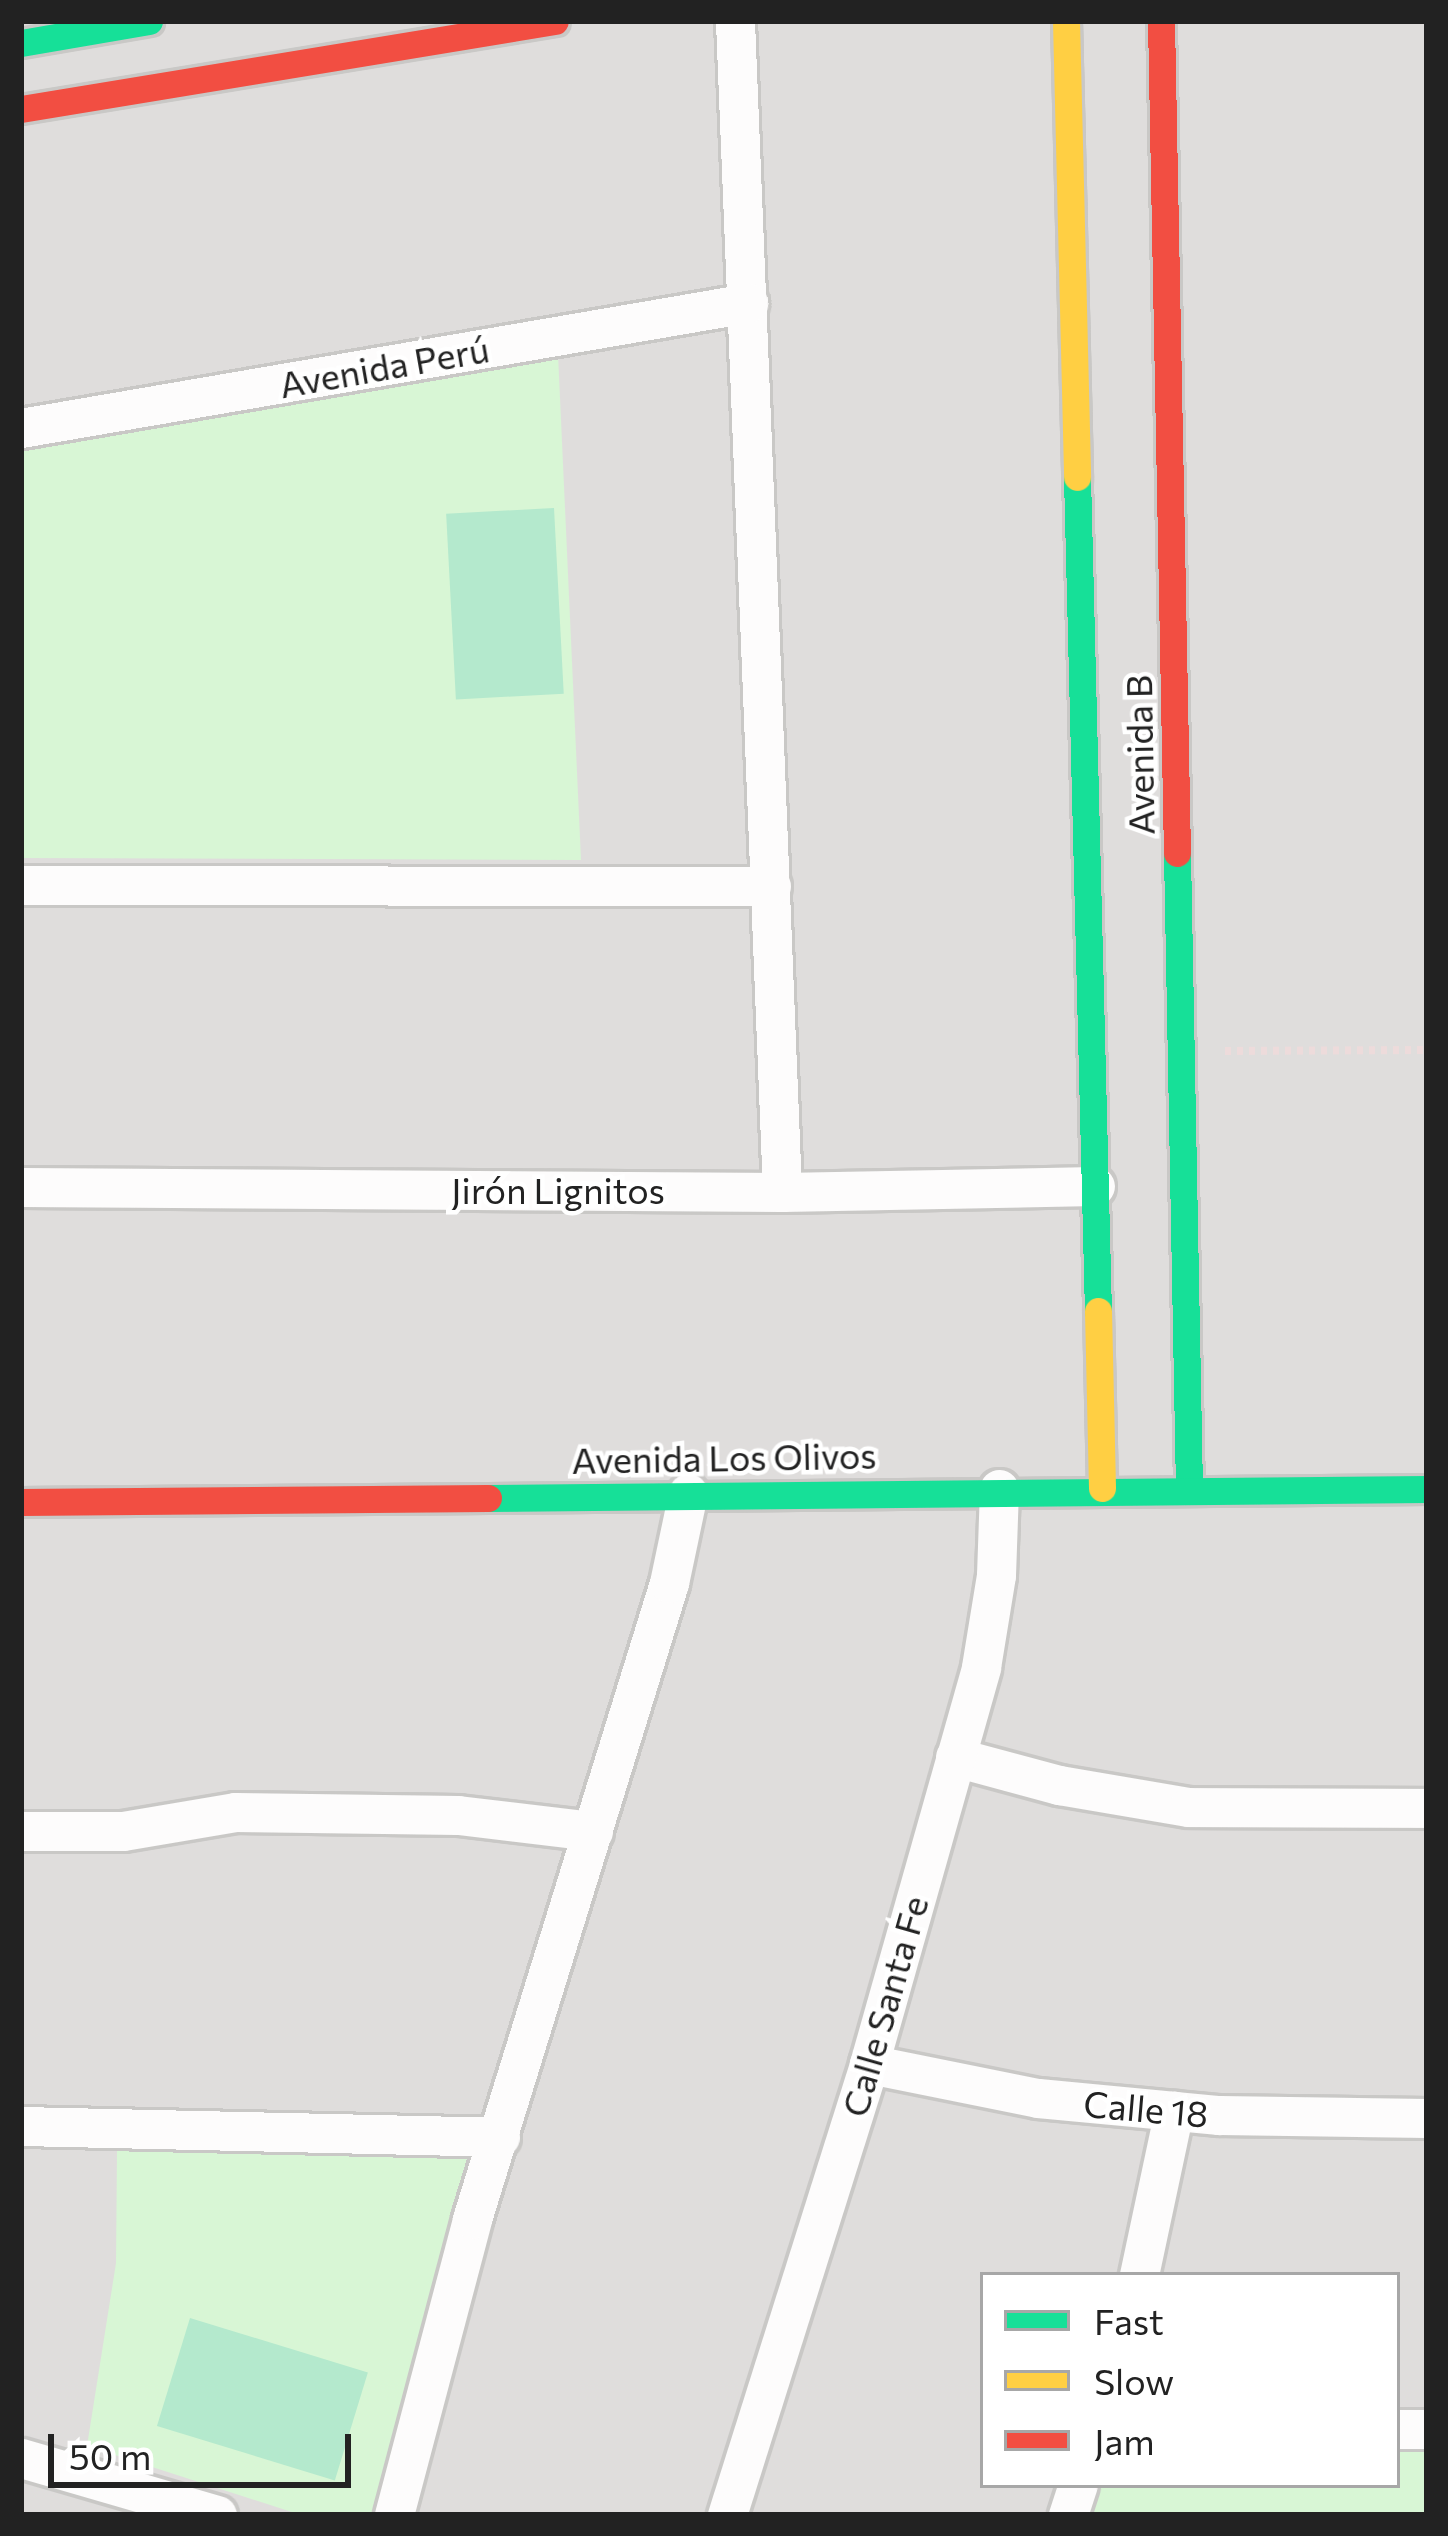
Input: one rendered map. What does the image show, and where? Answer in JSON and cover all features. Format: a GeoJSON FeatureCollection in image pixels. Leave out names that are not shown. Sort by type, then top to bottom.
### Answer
{"type":"FeatureCollection","features":[{"type":"Feature","properties":{"kind":"street"},"geometry":{"type":"LineString","coordinates":[[21,43],[149,21]]}},
{"type":"Feature","properties":{"kind":"street"},"geometry":{"type":"LineString","coordinates":[[21,110],[555,21]]}},
{"type":"Feature","properties":{"kind":"street"},"geometry":{"type":"LineString","coordinates":[[735,21],[782,1192]]}},
{"type":"Feature","properties":{"kind":"street","name":"Avenida B"},"geometry":{"type":"LineString","coordinates":[[1066,21],[1102,1488]]}},
{"type":"Feature","properties":{"kind":"street","name":"Avenida B"},"geometry":{"type":"LineString","coordinates":[[1161,21],[1189,1488]]}},
{"type":"Feature","properties":{"kind":"street","name":"Avenida Perú"},"geometry":{"type":"LineString","coordinates":[[21,428],[748,303]]}},
{"type":"Feature","properties":{"kind":"street"},"geometry":{"type":"LineString","coordinates":[[21,885],[771,886]]}},
{"type":"Feature","properties":{"kind":"street","name":"Jirón Lignitos"},"geometry":{"type":"LineString","coordinates":[[21,1187],[782,1192],[1095,1186]]}},
{"type":"Feature","properties":{"kind":"street","name":"Avenida Los Olivos"},"geometry":{"type":"LineString","coordinates":[[21,1502],[1102,1488],[1427,1489]]}},
{"type":"Feature","properties":{"kind":"street","name":"Calle Santa Fe"},"geometry":{"type":"LineString","coordinates":[[727,2515],[868,2064],[981,1667],[996,1575],[998,1489]]}},
{"type":"Feature","properties":{"kind":"street"},"geometry":{"type":"LineString","coordinates":[[394,2515],[500,2137],[669,1583],[688,1493]]}},
{"type":"Feature","properties":{"kind":"street"},"geometry":{"type":"LineString","coordinates":[[956,1757],[1059,1785],[1188,1807],[1427,1808]]}},
{"type":"Feature","properties":{"kind":"street"},"geometry":{"type":"LineString","coordinates":[[21,1831],[123,1832],[236,1812],[458,1815],[593,1831]]}},
{"type":"Feature","properties":{"kind":"street","name":"Calle 18"},"geometry":{"type":"LineString","coordinates":[[868,2064],[1038,2098],[1174,2111],[1427,2118]]}},
{"type":"Feature","properties":{"kind":"street"},"geometry":{"type":"LineString","coordinates":[[1140,2272],[1174,2111]]}},
{"type":"Feature","properties":{"kind":"street"},"geometry":{"type":"LineString","coordinates":[[21,2126],[500,2137]]}},
{"type":"Feature","properties":{"kind":"street"},"geometry":{"type":"LineString","coordinates":[[21,2458],[217,2515]]}},
{"type":"Feature","properties":{"kind":"path"},"geometry":{"type":"LineString","coordinates":[[1181,1052],[1427,1049]]}},
{"type":"Feature","properties":{"kind":"shaded area"},"geometry":{"type":"Polygon","coordinates":[[[21,21],[1427,21],[1427,2515],[21,2515],[21,21]]]}},
{"type":"Feature","properties":{"kind":"green space"},"geometry":{"type":"Polygon","coordinates":[[[558,354],[581,860],[21,858],[21,446],[558,354]]]}},
{"type":"Feature","properties":{"kind":"green space"},"geometry":{"type":"Polygon","coordinates":[[[554,508],[564,694],[456,699],[446,514],[554,508]]]}},
{"type":"Feature","properties":{"kind":"green space"},"geometry":{"type":"Polygon","coordinates":[[[117,2150],[479,2155],[376,2515],[301,2515],[87,2446],[116,2263],[117,2150]]]}},
{"type":"Feature","properties":{"kind":"green space"},"geometry":{"type":"Polygon","coordinates":[[[190,2318],[368,2372],[335,2480],[157,2426],[190,2318]]]}},
{"type":"Feature","properties":{"kind":"green space"},"geometry":{"type":"Polygon","coordinates":[[[1400,2440],[1427,2441],[1427,2515],[1082,2515],[1090,2488],[1400,2488],[1400,2440]]]}},
{"type":"Feature","properties":{"kind":"traffic: fast"},"geometry":{"type":"LineString","coordinates":[[21,43],[149,21]]}},
{"type":"Feature","properties":{"kind":"traffic: fast"},"geometry":{"type":"LineString","coordinates":[[1077,477],[1098,1311]]}},
{"type":"Feature","properties":{"kind":"traffic: fast"},"geometry":{"type":"LineString","coordinates":[[1177,853],[1189,1488]]}},
{"type":"Feature","properties":{"kind":"traffic: fast"},"geometry":{"type":"LineString","coordinates":[[488,1498],[1427,1489]]}},
{"type":"Feature","properties":{"kind":"traffic: slow"},"geometry":{"type":"LineString","coordinates":[[1066,21],[1077,477]]}},
{"type":"Feature","properties":{"kind":"traffic: slow"},"geometry":{"type":"LineString","coordinates":[[1098,1311],[1102,1488]]}},
{"type":"Feature","properties":{"kind":"traffic: jam"},"geometry":{"type":"LineString","coordinates":[[21,109],[555,21]]}},
{"type":"Feature","properties":{"kind":"traffic: jam"},"geometry":{"type":"LineString","coordinates":[[1161,21],[1177,853]]}},
{"type":"Feature","properties":{"kind":"traffic: jam"},"geometry":{"type":"LineString","coordinates":[[21,1502],[488,1498]]}}]}
